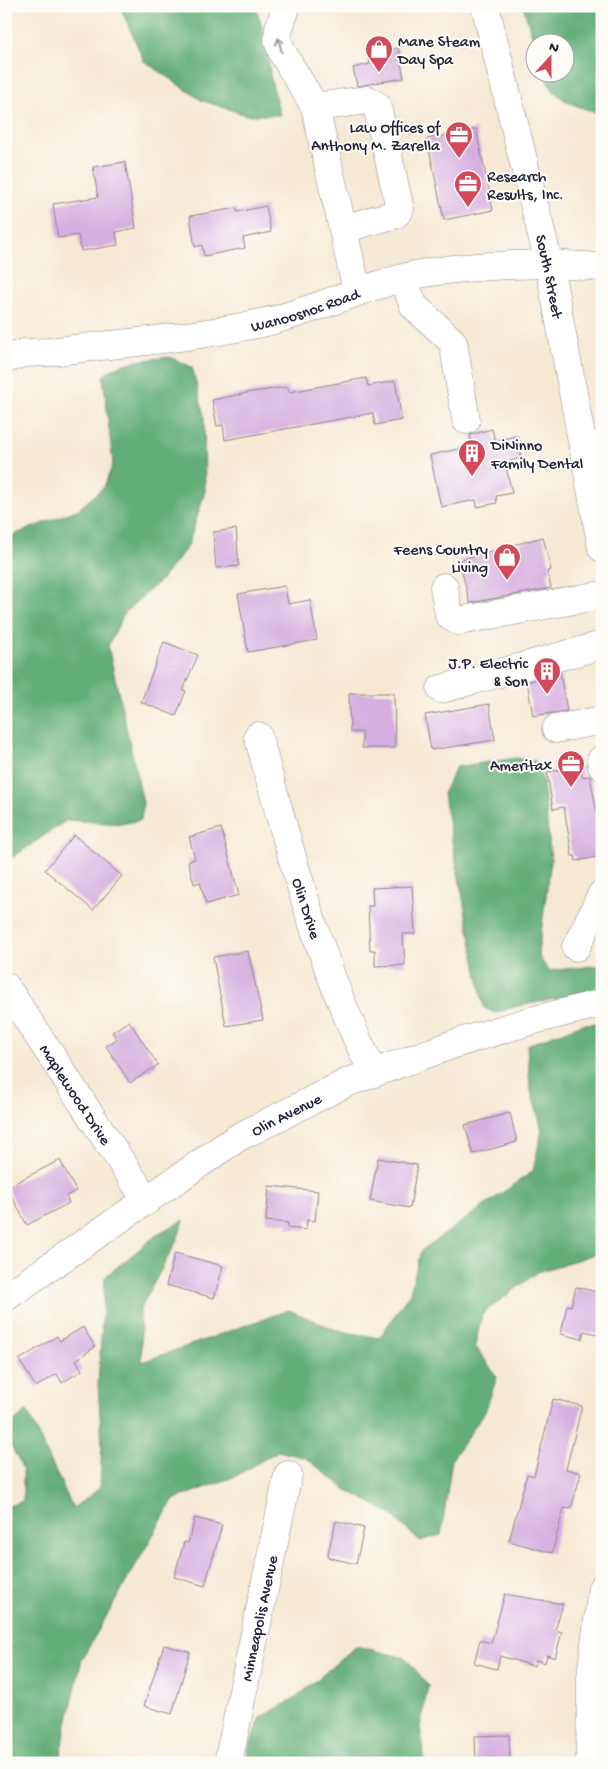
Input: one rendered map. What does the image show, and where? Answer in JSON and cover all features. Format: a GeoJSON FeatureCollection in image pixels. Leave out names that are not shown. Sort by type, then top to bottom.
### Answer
{"type":"FeatureCollection","features":[{"type":"Feature","properties":{"kind":"street","name":"South Street"},"geometry":{"type":"LineString","coordinates":[[484,6],[592,445],[602,545]]}},
{"type":"Feature","properties":{"kind":"street"},"geometry":{"type":"LineString","coordinates":[[288,7],[279,28],[278,41],[283,54],[315,107],[358,291]]}},
{"type":"Feature","properties":{"kind":"street"},"geometry":{"type":"LineString","coordinates":[[315,107],[368,100],[377,106],[394,179],[400,206],[396,214],[343,228]]}},
{"type":"Feature","properties":{"kind":"street","name":"Wanoosnoc Road"},"geometry":{"type":"LineString","coordinates":[[6,359],[24,353],[49,352],[217,331],[305,312],[358,291],[424,273],[483,266],[549,264],[602,267]]}},
{"type":"Feature","properties":{"kind":"street"},"geometry":{"type":"LineString","coordinates":[[403,279],[414,306],[453,342],[466,420]]}},
{"type":"Feature","properties":{"kind":"street"},"geometry":{"type":"LineString","coordinates":[[444,587],[449,615],[453,619],[463,621],[602,594]]}},
{"type":"Feature","properties":{"kind":"street"},"geometry":{"type":"LineString","coordinates":[[441,689],[602,645]]}},
{"type":"Feature","properties":{"kind":"street"},"geometry":{"type":"LineString","coordinates":[[556,729],[602,720]]}},
{"type":"Feature","properties":{"kind":"street","name":"Olin Drive"},"geometry":{"type":"LineString","coordinates":[[258,736],[314,932],[350,1026],[373,1072]]}},
{"type":"Feature","properties":{"kind":"street"},"geometry":{"type":"LineString","coordinates":[[576,947],[602,894]]}},
{"type":"Feature","properties":{"kind":"street","name":"Maplewood Drive"},"geometry":{"type":"LineString","coordinates":[[6,987],[147,1201]]}},
{"type":"Feature","properties":{"kind":"street","name":"Olin Avenue"},"geometry":{"type":"LineString","coordinates":[[6,1297],[237,1138],[346,1082],[530,1021],[602,1003]]}},
{"type":"Feature","properties":{"kind":"street","name":"Minneapolis Avenue"},"geometry":{"type":"LineString","coordinates":[[228,1763],[288,1475]]}},
{"type":"Feature","properties":{"kind":"street"},"geometry":{"type":"LineString","coordinates":[[590,1763],[592,1676],[602,1588]]}},
{"type":"Feature","properties":{"kind":"green space"},"geometry":{"type":"Polygon","coordinates":[[[120,6],[256,6],[267,47],[270,75],[280,115],[246,115],[201,100],[144,61],[120,6]]]}},
{"type":"Feature","properties":{"kind":"green space"},"geometry":{"type":"Polygon","coordinates":[[[523,6],[602,6],[602,114],[567,101],[553,90],[548,82],[576,82],[576,32],[531,32],[523,6]]]}},
{"type":"Feature","properties":{"kind":"green space"},"geometry":{"type":"Polygon","coordinates":[[[170,357],[192,367],[204,416],[205,491],[188,546],[162,579],[125,612],[108,646],[143,803],[141,820],[121,824],[67,820],[6,862],[6,538],[79,509],[104,487],[113,464],[103,376],[126,364],[170,357]]]}},
{"type":"Feature","properties":{"kind":"green space"},"geometry":{"type":"Polygon","coordinates":[[[516,758],[536,761],[543,782],[551,860],[538,954],[548,971],[602,965],[602,988],[593,992],[518,1006],[495,1013],[484,1008],[443,794],[456,767],[516,758]]]}},
{"type":"Feature","properties":{"kind":"green space"},"geometry":{"type":"Polygon","coordinates":[[[602,1023],[602,1252],[538,1272],[482,1314],[475,1346],[497,1377],[485,1412],[452,1459],[441,1535],[419,1541],[391,1514],[347,1490],[306,1458],[278,1451],[236,1476],[173,1500],[82,1659],[62,1745],[61,1763],[10,1763],[12,1709],[6,1703],[6,1507],[23,1501],[23,1469],[6,1436],[6,1429],[27,1411],[73,1508],[100,1488],[102,1445],[98,1385],[105,1277],[159,1233],[184,1220],[177,1240],[140,1309],[142,1362],[289,1310],[336,1330],[379,1338],[410,1293],[421,1251],[533,1171],[542,1130],[530,1087],[527,1045],[583,1024],[602,1023]]]}},
{"type":"Feature","properties":{"kind":"green space"},"geometry":{"type":"Polygon","coordinates":[[[356,1646],[406,1658],[428,1686],[420,1727],[425,1763],[246,1763],[248,1750],[261,1717],[296,1698],[356,1646]]]}},
{"type":"Feature","properties":{"kind":"building","name":"Mane Steam Day Spa"},"geometry":{"type":"Polygon","coordinates":[[[398,48],[404,78],[357,86],[353,68],[370,64],[368,54],[398,48]]]}},
{"type":"Feature","properties":{"kind":"building"},"geometry":{"type":"Polygon","coordinates":[[[476,129],[493,210],[444,220],[427,139],[476,129]]]}},
{"type":"Feature","properties":{"kind":"building"},"geometry":{"type":"Polygon","coordinates":[[[125,162],[136,228],[116,232],[118,245],[81,251],[78,235],[58,238],[53,204],[98,197],[93,167],[125,162]]]}},
{"type":"Feature","properties":{"kind":"building"},"geometry":{"type":"Polygon","coordinates":[[[266,206],[271,232],[243,238],[245,248],[204,256],[202,245],[195,247],[190,216],[237,208],[237,212],[266,206]]]}},
{"type":"Feature","properties":{"kind":"building"},"geometry":{"type":"Polygon","coordinates":[[[366,378],[368,386],[395,381],[402,420],[375,425],[373,413],[225,440],[223,425],[217,426],[212,400],[288,387],[289,392],[366,378]]]}},
{"type":"Feature","properties":{"kind":"building","name":"DiNinno Family Dental"},"geometry":{"type":"Polygon","coordinates":[[[492,429],[495,441],[517,436],[521,458],[505,462],[512,493],[496,496],[497,503],[477,507],[476,500],[441,507],[430,455],[473,446],[470,435],[492,429]]]}},
{"type":"Feature","properties":{"kind":"building"},"geometry":{"type":"Polygon","coordinates":[[[236,529],[239,566],[216,568],[213,532],[236,529]]]}},
{"type":"Feature","properties":{"kind":"building","name":"Feens Country Living"},"geometry":{"type":"Polygon","coordinates":[[[543,537],[551,570],[547,571],[551,588],[470,603],[459,560],[543,537]]]}},
{"type":"Feature","properties":{"kind":"building"},"geometry":{"type":"Polygon","coordinates":[[[285,586],[288,604],[310,600],[317,640],[248,652],[238,594],[285,586]]]}},
{"type":"Feature","properties":{"kind":"building"},"geometry":{"type":"Polygon","coordinates":[[[164,642],[198,655],[183,690],[186,691],[176,716],[141,702],[164,642]]]}},
{"type":"Feature","properties":{"kind":"building","name":"J.P. Electric & Son"},"geometry":{"type":"Polygon","coordinates":[[[560,673],[567,711],[533,716],[527,682],[560,673]]]}},
{"type":"Feature","properties":{"kind":"building"},"geometry":{"type":"Polygon","coordinates":[[[349,693],[394,693],[395,748],[362,748],[362,732],[350,732],[349,693]]]}},
{"type":"Feature","properties":{"kind":"building"},"geometry":{"type":"Polygon","coordinates":[[[489,704],[495,740],[431,750],[425,715],[489,704]]]}},
{"type":"Feature","properties":{"kind":"building"},"geometry":{"type":"Polygon","coordinates":[[[581,766],[582,777],[590,776],[599,824],[602,824],[602,856],[576,861],[575,856],[572,856],[564,807],[553,809],[547,772],[581,766]]]}},
{"type":"Feature","properties":{"kind":"building"},"geometry":{"type":"Polygon","coordinates":[[[221,828],[239,895],[206,904],[200,882],[194,884],[188,861],[195,859],[189,837],[221,828]]]}},
{"type":"Feature","properties":{"kind":"building"},"geometry":{"type":"Polygon","coordinates":[[[74,835],[122,876],[93,910],[45,870],[74,835]]]}},
{"type":"Feature","properties":{"kind":"building"},"geometry":{"type":"Polygon","coordinates":[[[412,886],[415,934],[403,934],[405,965],[375,966],[375,950],[370,951],[368,906],[373,906],[372,888],[412,886]]]}},
{"type":"Feature","properties":{"kind":"building"},"geometry":{"type":"Polygon","coordinates":[[[248,951],[263,1020],[226,1026],[213,957],[248,951]]]}},
{"type":"Feature","properties":{"kind":"building"},"geometry":{"type":"Polygon","coordinates":[[[129,1021],[158,1065],[130,1083],[106,1046],[117,1039],[112,1032],[129,1021]]]}},
{"type":"Feature","properties":{"kind":"building"},"geometry":{"type":"Polygon","coordinates":[[[510,1113],[517,1142],[473,1154],[465,1125],[510,1113]]]}},
{"type":"Feature","properties":{"kind":"building"},"geometry":{"type":"Polygon","coordinates":[[[378,1158],[417,1165],[410,1208],[370,1201],[378,1158]]]}},
{"type":"Feature","properties":{"kind":"building"},"geometry":{"type":"Polygon","coordinates":[[[60,1160],[76,1191],[66,1196],[69,1203],[27,1225],[7,1187],[60,1160]]]}},
{"type":"Feature","properties":{"kind":"building"},"geometry":{"type":"Polygon","coordinates":[[[269,1186],[318,1191],[315,1221],[307,1220],[306,1230],[287,1228],[288,1223],[266,1221],[269,1186]]]}},
{"type":"Feature","properties":{"kind":"building"},"geometry":{"type":"Polygon","coordinates":[[[175,1253],[223,1266],[214,1298],[166,1285],[175,1253]]]}},
{"type":"Feature","properties":{"kind":"building"},"geometry":{"type":"Polygon","coordinates":[[[576,1287],[602,1293],[602,1335],[584,1331],[582,1339],[561,1334],[567,1305],[571,1306],[576,1287]]]}},
{"type":"Feature","properties":{"kind":"building"},"geometry":{"type":"Polygon","coordinates":[[[83,1327],[95,1347],[76,1360],[82,1370],[62,1383],[57,1374],[36,1387],[19,1360],[57,1336],[60,1341],[83,1327]]]}},
{"type":"Feature","properties":{"kind":"building"},"geometry":{"type":"Polygon","coordinates":[[[553,1399],[582,1406],[566,1469],[581,1473],[571,1509],[564,1508],[552,1553],[509,1541],[527,1474],[534,1476],[553,1399]]]}},
{"type":"Feature","properties":{"kind":"building"},"geometry":{"type":"Polygon","coordinates":[[[195,1518],[222,1525],[205,1586],[174,1577],[184,1542],[188,1543],[195,1518]]]}},
{"type":"Feature","properties":{"kind":"building"},"geometry":{"type":"Polygon","coordinates":[[[336,1521],[364,1528],[356,1564],[327,1557],[336,1521]]]}},
{"type":"Feature","properties":{"kind":"building"},"geometry":{"type":"Polygon","coordinates":[[[505,1594],[563,1604],[555,1630],[562,1632],[555,1658],[547,1655],[545,1663],[536,1660],[534,1666],[500,1656],[497,1669],[474,1663],[480,1640],[491,1643],[505,1594]]]}},
{"type":"Feature","properties":{"kind":"building"},"geometry":{"type":"Polygon","coordinates":[[[164,1645],[190,1652],[172,1714],[144,1706],[164,1645]]]}},
{"type":"Feature","properties":{"kind":"building"},"geometry":{"type":"Polygon","coordinates":[[[509,1735],[510,1763],[476,1763],[475,1736],[509,1735]]]}},
{"type":"Feature","properties":{"kind":"place","name":"Mane Steam Day Spa"},"geometry":{"type":"Point","coordinates":[379,73]}},
{"type":"Feature","properties":{"kind":"place","name":"Law Offices of Anthony M. Zarella"},"geometry":{"type":"Point","coordinates":[459,159]}},
{"type":"Feature","properties":{"kind":"place","name":"Research Results, Inc."},"geometry":{"type":"Point","coordinates":[468,208]}},
{"type":"Feature","properties":{"kind":"place","name":"DiNinno Family Dental"},"geometry":{"type":"Point","coordinates":[472,477]}},
{"type":"Feature","properties":{"kind":"place","name":"Feens Country Living"},"geometry":{"type":"Point","coordinates":[507,581]}},
{"type":"Feature","properties":{"kind":"place","name":"J.P. Electric & Son"},"geometry":{"type":"Point","coordinates":[547,695]}},
{"type":"Feature","properties":{"kind":"place","name":"Ameritax"},"geometry":{"type":"Point","coordinates":[571,788]}}]}
